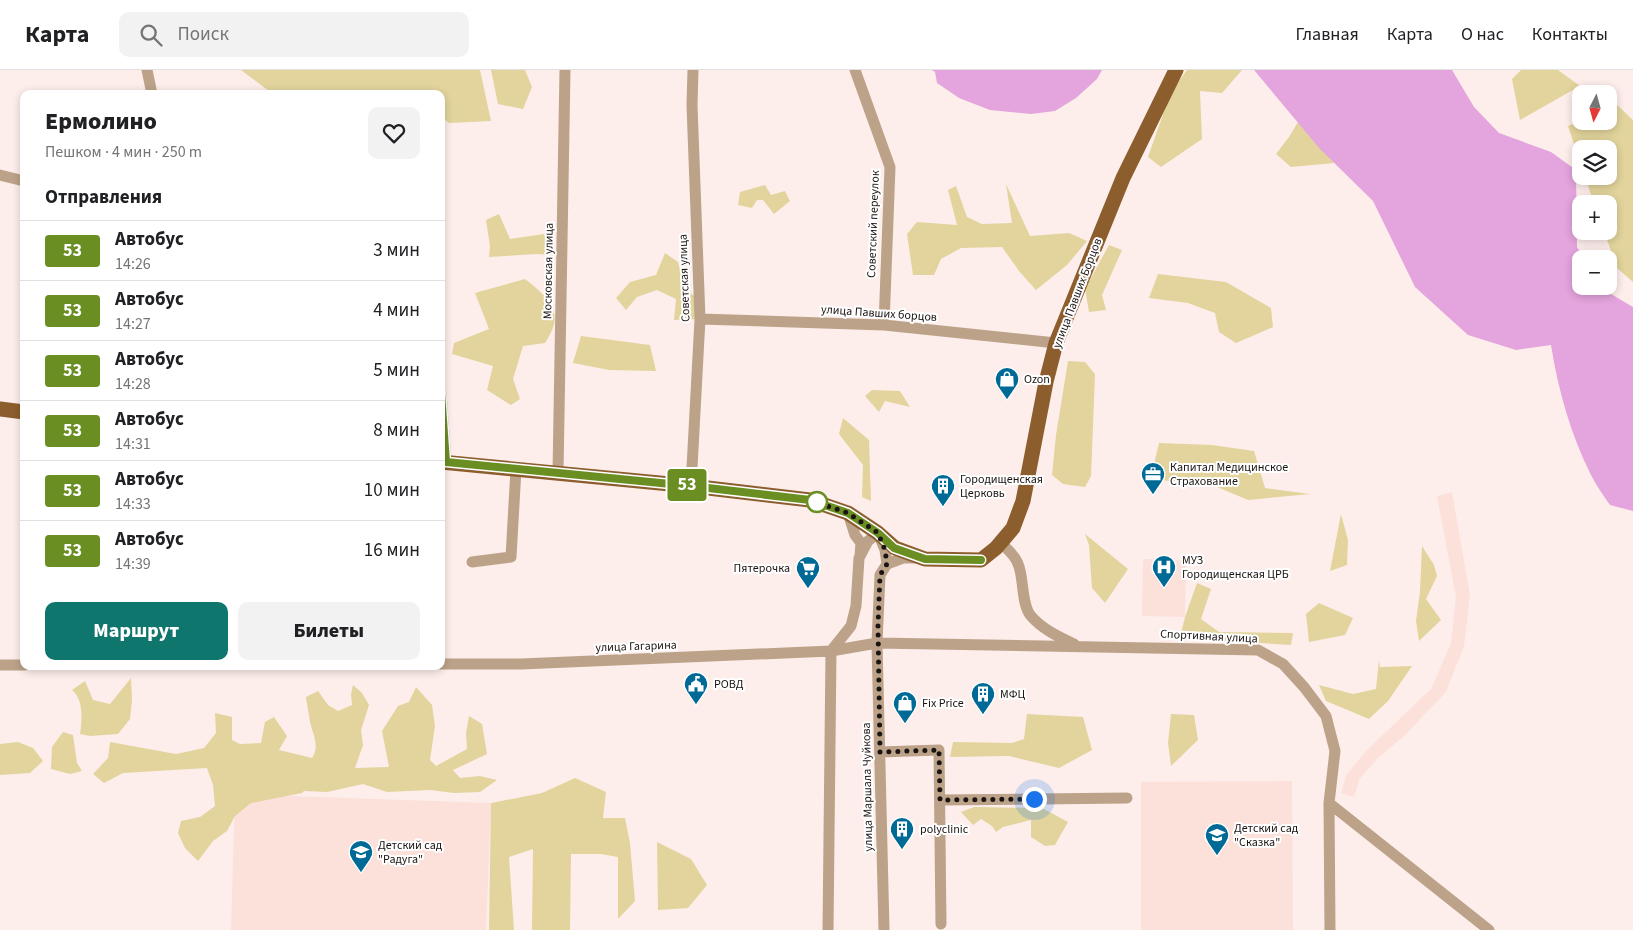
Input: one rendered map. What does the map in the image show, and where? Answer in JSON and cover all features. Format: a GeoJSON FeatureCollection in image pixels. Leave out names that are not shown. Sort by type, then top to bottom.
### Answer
{"type":"FeatureCollection","features":[{"type":"Feature","properties":{"kind":"main road","name":"улица Павших Борцов"},"geometry":{"type":"LineString","coordinates":[[925,559],[981,560],[1001,543],[1013,528],[1023,500],[1046,382],[1056,343],[1123,178],[1176,70]]}},
{"type":"Feature","properties":{"kind":"main road"},"geometry":{"type":"LineString","coordinates":[[0,409],[20,412]]}},
{"type":"Feature","properties":{"kind":"main road"},"geometry":{"type":"LineString","coordinates":[[445,462],[558,472],[810,500],[848,513],[878,533],[894,548],[925,559]]}},
{"type":"Feature","properties":{"kind":"street"},"geometry":{"type":"LineString","coordinates":[[147,70],[151,90]]}},
{"type":"Feature","properties":{"kind":"street","name":"Московская улица"},"geometry":{"type":"LineString","coordinates":[[558,472],[565,70]]}},
{"type":"Feature","properties":{"kind":"street","name":"Советская улица"},"geometry":{"type":"LineString","coordinates":[[691,486],[700,320],[692,105],[693,70]]}},
{"type":"Feature","properties":{"kind":"street","name":"Советский переулок"},"geometry":{"type":"LineString","coordinates":[[855,70],[890,167],[884,325]]}},
{"type":"Feature","properties":{"kind":"street"},"geometry":{"type":"LineString","coordinates":[[0,175],[20,180]]}},
{"type":"Feature","properties":{"kind":"street","name":"улица Павших борцов"},"geometry":{"type":"LineString","coordinates":[[700,320],[884,325],[1056,343]]}},
{"type":"Feature","properties":{"kind":"street"},"geometry":{"type":"LineString","coordinates":[[472,562],[511,557],[516,469]]}},
{"type":"Feature","properties":{"kind":"street"},"geometry":{"type":"LineString","coordinates":[[828,930],[831,651],[851,626],[856,606],[861,543],[855,534],[848,513]]}},
{"type":"Feature","properties":{"kind":"street"},"geometry":{"type":"LineString","coordinates":[[859,558],[868,542],[878,533],[885,550],[887,564],[903,558],[925,559]]}},
{"type":"Feature","properties":{"kind":"street"},"geometry":{"type":"LineString","coordinates":[[1001,543],[1015,557],[1019,565],[1023,591],[1030,615],[1052,633],[1078,646]]}},
{"type":"Feature","properties":{"kind":"street","name":"улица Маршала Чуйкова"},"geometry":{"type":"LineString","coordinates":[[884,930],[878,643],[880,575],[887,564]]}},
{"type":"Feature","properties":{"kind":"street","name":"Спортивная улица"},"geometry":{"type":"LineString","coordinates":[[878,643],[1258,650],[1283,664],[1304,687],[1326,716],[1335,751],[1329,803],[1330,930]]}},
{"type":"Feature","properties":{"kind":"street","name":"улица Гагарина"},"geometry":{"type":"LineString","coordinates":[[445,664],[521,664],[831,651],[878,643]]}},
{"type":"Feature","properties":{"kind":"street"},"geometry":{"type":"LineString","coordinates":[[0,665],[20,665]]}},
{"type":"Feature","properties":{"kind":"street"},"geometry":{"type":"LineString","coordinates":[[880,752],[939,750],[941,924]]}},
{"type":"Feature","properties":{"kind":"street"},"geometry":{"type":"LineString","coordinates":[[940,800],[1126,798]]}},
{"type":"Feature","properties":{"kind":"street"},"geometry":{"type":"LineString","coordinates":[[1329,803],[1489,930]]}},
{"type":"Feature","properties":{"kind":"shaded area"},"geometry":{"type":"Polygon","coordinates":[[[241,70],[480,70],[491,121],[449,123],[445,120],[445,90],[268,90],[241,70]]]}},
{"type":"Feature","properties":{"kind":"shaded area"},"geometry":{"type":"Polygon","coordinates":[[[491,70],[525,70],[532,87],[523,109],[498,104],[491,70]]]}},
{"type":"Feature","properties":{"kind":"shaded area"},"geometry":{"type":"Polygon","coordinates":[[[932,70],[1102,70],[1097,79],[1076,98],[1055,111],[1031,114],[990,110],[959,98],[937,83],[935,72],[932,70]]]}},
{"type":"Feature","properties":{"kind":"shaded area"},"geometry":{"type":"Polygon","coordinates":[[[1187,70],[1242,70],[1222,93],[1200,91],[1202,139],[1161,167],[1148,157],[1171,92],[1187,70]]]}},
{"type":"Feature","properties":{"kind":"shaded area"},"geometry":{"type":"Polygon","coordinates":[[[1254,70],[1452,70],[1474,107],[1499,133],[1551,152],[1572,167],[1572,185],[1576,185],[1576,195],[1572,195],[1572,240],[1577,240],[1579,250],[1572,250],[1572,295],[1613,295],[1633,307],[1633,511],[1610,505],[1591,475],[1577,444],[1566,412],[1557,379],[1551,345],[1516,350],[1468,335],[1415,287],[1373,201],[1320,149],[1254,70]]]}},
{"type":"Feature","properties":{"kind":"shaded area"},"geometry":{"type":"Polygon","coordinates":[[[1521,70],[1558,70],[1579,85],[1572,85],[1572,91],[1520,120],[1512,79],[1521,70]]]}},
{"type":"Feature","properties":{"kind":"shaded area"},"geometry":{"type":"Polygon","coordinates":[[[1618,106],[1633,120],[1633,282],[1617,268],[1617,250],[1611,250],[1607,240],[1617,240],[1617,195],[1591,195],[1588,185],[1617,185],[1617,140],[1573,140],[1568,126],[1572,124],[1572,130],[1618,130],[1618,106]]]}},
{"type":"Feature","properties":{"kind":"shaded area"},"geometry":{"type":"Polygon","coordinates":[[[1298,122],[1334,163],[1291,167],[1276,154],[1298,122]]]}},
{"type":"Feature","properties":{"kind":"shaded area"},"geometry":{"type":"Polygon","coordinates":[[[1006,184],[1030,236],[1069,233],[1087,241],[1067,265],[1036,290],[1019,271],[1002,247],[961,248],[941,259],[934,275],[913,275],[907,234],[917,222],[957,225],[948,190],[956,186],[967,217],[982,224],[1012,223],[1006,184]]]}},
{"type":"Feature","properties":{"kind":"shaded area"},"geometry":{"type":"Polygon","coordinates":[[[765,185],[771,195],[785,191],[790,201],[774,214],[763,200],[757,200],[752,208],[738,205],[740,192],[765,185]]]}},
{"type":"Feature","properties":{"kind":"shaded area"},"geometry":{"type":"Polygon","coordinates":[[[499,214],[510,239],[544,234],[553,255],[489,257],[490,246],[486,220],[499,214]]]}},
{"type":"Feature","properties":{"kind":"shaded area"},"geometry":{"type":"Polygon","coordinates":[[[1109,245],[1122,250],[1102,295],[1106,310],[1089,312],[1085,289],[1109,245]]]}},
{"type":"Feature","properties":{"kind":"shaded area"},"geometry":{"type":"Polygon","coordinates":[[[665,253],[678,262],[684,286],[694,296],[700,319],[674,320],[676,299],[657,290],[637,297],[626,310],[616,298],[630,282],[656,275],[665,253]]]}},
{"type":"Feature","properties":{"kind":"shaded area"},"geometry":{"type":"Polygon","coordinates":[[[1158,274],[1226,282],[1271,308],[1273,327],[1236,343],[1219,332],[1215,313],[1188,303],[1149,298],[1158,274]]]}},
{"type":"Feature","properties":{"kind":"shaded area"},"geometry":{"type":"Polygon","coordinates":[[[525,279],[547,299],[554,311],[555,318],[554,325],[545,343],[523,346],[513,379],[520,399],[511,405],[487,390],[493,366],[452,354],[454,343],[489,329],[475,293],[525,279]]]}},
{"type":"Feature","properties":{"kind":"shaded area"},"geometry":{"type":"Polygon","coordinates":[[[581,336],[650,345],[656,371],[609,370],[573,363],[581,336]]]}},
{"type":"Feature","properties":{"kind":"shaded area"},"geometry":{"type":"Polygon","coordinates":[[[1068,361],[1085,362],[1095,374],[1091,476],[1085,487],[1063,484],[1052,475],[1056,435],[1068,361]]]}},
{"type":"Feature","properties":{"kind":"shaded area"},"geometry":{"type":"Polygon","coordinates":[[[872,390],[900,391],[910,407],[885,401],[879,412],[865,396],[872,390]]]}},
{"type":"Feature","properties":{"kind":"shaded area"},"geometry":{"type":"Polygon","coordinates":[[[843,418],[869,440],[871,501],[862,497],[863,465],[839,434],[843,418]]]}},
{"type":"Feature","properties":{"kind":"shaded area"},"geometry":{"type":"Polygon","coordinates":[[[1159,443],[1212,445],[1254,451],[1265,488],[1310,494],[1248,500],[1210,484],[1158,480],[1155,460],[1159,443]]]}},
{"type":"Feature","properties":{"kind":"shaded area"},"geometry":{"type":"Polygon","coordinates":[[[1452,492],[1470,595],[1464,646],[1446,692],[1360,778],[1354,797],[1341,793],[1347,774],[1367,750],[1431,689],[1451,643],[1456,597],[1437,496],[1452,492]]]}},
{"type":"Feature","properties":{"kind":"shaded area"},"geometry":{"type":"Polygon","coordinates":[[[1341,514],[1348,540],[1347,565],[1330,571],[1341,514]]]}},
{"type":"Feature","properties":{"kind":"shaded area"},"geometry":{"type":"Polygon","coordinates":[[[1085,534],[1128,569],[1105,603],[1092,588],[1089,545],[1085,534]]]}},
{"type":"Feature","properties":{"kind":"shaded area"},"geometry":{"type":"Polygon","coordinates":[[[1422,546],[1434,565],[1437,576],[1426,599],[1441,620],[1419,641],[1416,621],[1420,592],[1422,546]]]}},
{"type":"Feature","properties":{"kind":"shaded area","name":"МУЗ Городищенская ЦРБ"},"geometry":{"type":"Polygon","coordinates":[[[1143,559],[1186,560],[1185,617],[1142,616],[1143,559]]]}},
{"type":"Feature","properties":{"kind":"shaded area"},"geometry":{"type":"Polygon","coordinates":[[[1197,583],[1211,589],[1201,619],[1219,632],[1293,633],[1291,645],[1180,638],[1197,583]]]}},
{"type":"Feature","properties":{"kind":"shaded area"},"geometry":{"type":"Polygon","coordinates":[[[1319,603],[1353,618],[1345,635],[1309,642],[1306,614],[1319,603]]]}},
{"type":"Feature","properties":{"kind":"shaded area"},"geometry":{"type":"Polygon","coordinates":[[[1379,660],[1380,667],[1412,666],[1388,701],[1369,719],[1326,701],[1319,685],[1353,694],[1376,689],[1379,660]]]}},
{"type":"Feature","properties":{"kind":"shaded area"},"geometry":{"type":"Polygon","coordinates":[[[131,678],[132,700],[130,719],[118,734],[90,736],[80,734],[82,717],[79,699],[72,690],[85,681],[93,700],[110,704],[131,678]]]}},
{"type":"Feature","properties":{"kind":"shaded area"},"geometry":{"type":"Polygon","coordinates":[[[353,685],[362,693],[369,705],[361,730],[363,745],[355,768],[389,767],[382,731],[398,706],[409,702],[416,687],[432,705],[435,726],[430,760],[436,766],[467,749],[466,733],[469,716],[482,724],[487,754],[453,770],[460,778],[480,776],[497,780],[480,792],[454,793],[430,790],[387,792],[363,784],[327,792],[304,791],[302,793],[251,803],[235,816],[227,831],[213,841],[198,861],[185,848],[178,833],[181,821],[200,817],[215,806],[213,785],[207,768],[123,773],[104,783],[93,774],[108,758],[110,742],[176,754],[204,748],[216,733],[215,713],[232,717],[232,740],[240,744],[261,743],[265,722],[274,717],[287,736],[279,750],[312,758],[316,745],[306,697],[318,691],[328,705],[338,711],[352,705],[351,694],[353,685]]]}},
{"type":"Feature","properties":{"kind":"shaded area"},"geometry":{"type":"Polygon","coordinates":[[[1027,714],[1083,717],[1092,750],[1059,768],[1009,756],[950,757],[953,742],[1012,743],[1024,739],[1027,714]]]}},
{"type":"Feature","properties":{"kind":"shaded area"},"geometry":{"type":"Polygon","coordinates":[[[1171,714],[1194,715],[1198,740],[1171,766],[1168,743],[1171,714]]]}},
{"type":"Feature","properties":{"kind":"shaded area"},"geometry":{"type":"Polygon","coordinates":[[[63,732],[73,735],[77,763],[82,771],[70,774],[51,769],[52,747],[63,732]]]}},
{"type":"Feature","properties":{"kind":"shaded area"},"geometry":{"type":"Polygon","coordinates":[[[18,742],[33,748],[43,761],[30,773],[0,775],[0,744],[18,742]]]}},
{"type":"Feature","properties":{"kind":"shaded area"},"geometry":{"type":"Polygon","coordinates":[[[575,778],[606,792],[603,818],[625,818],[630,843],[635,901],[618,919],[618,857],[601,854],[571,854],[570,930],[532,930],[533,849],[509,857],[514,930],[489,930],[491,803],[542,793],[575,778]]]}},
{"type":"Feature","properties":{"kind":"shaded area","name":"Детский сад \"Сказка\""},"geometry":{"type":"Polygon","coordinates":[[[1292,781],[1293,930],[1141,930],[1141,782],[1292,781]]]}},
{"type":"Feature","properties":{"kind":"shaded area","name":"Детский сад \"Радуга\""},"geometry":{"type":"Polygon","coordinates":[[[235,794],[491,803],[486,930],[231,930],[235,794]]]}},
{"type":"Feature","properties":{"kind":"shaded area"},"geometry":{"type":"Polygon","coordinates":[[[974,807],[1042,808],[1068,822],[1055,845],[1045,846],[1031,837],[1031,820],[1003,827],[996,832],[992,826],[981,819],[973,825],[961,812],[974,807]]]}},
{"type":"Feature","properties":{"kind":"shaded area"},"geometry":{"type":"Polygon","coordinates":[[[657,842],[691,859],[707,885],[688,908],[658,910],[657,842]]]}},
{"type":"Feature","properties":{"kind":"bus line","name":"53"},"geometry":{"type":"LineString","coordinates":[[445,448],[446,462],[558,472],[810,500],[848,513],[878,533],[894,548],[925,559],[981,560]]}},
{"type":"Feature","properties":{"kind":"place","name":"Ozon"},"geometry":{"type":"Point","coordinates":[1007,400]}},
{"type":"Feature","properties":{"kind":"place","name":"Капитал Медицинское Страхование"},"geometry":{"type":"Point","coordinates":[1153,495]}},
{"type":"Feature","properties":{"kind":"place","name":"Городищенская Церковь"},"geometry":{"type":"Point","coordinates":[943,507]}},
{"type":"Feature","properties":{"kind":"place","name":"МУЗ Городищенская ЦРБ"},"geometry":{"type":"Point","coordinates":[1164,588]}},
{"type":"Feature","properties":{"kind":"place","name":"Пятерочка"},"geometry":{"type":"Point","coordinates":[808,589]}},
{"type":"Feature","properties":{"kind":"place","name":"РОВД"},"geometry":{"type":"Point","coordinates":[696,705]}},
{"type":"Feature","properties":{"kind":"place","name":"МФЦ"},"geometry":{"type":"Point","coordinates":[983,715]}},
{"type":"Feature","properties":{"kind":"place","name":"Fix Price"},"geometry":{"type":"Point","coordinates":[905,724]}},
{"type":"Feature","properties":{"kind":"place","name":"polyclinic"},"geometry":{"type":"Point","coordinates":[902,850]}},
{"type":"Feature","properties":{"kind":"place","name":"Детский сад \"Сказка\""},"geometry":{"type":"Point","coordinates":[1217,856]}},
{"type":"Feature","properties":{"kind":"place","name":"Детский сад \"Радуга\""},"geometry":{"type":"Point","coordinates":[361,873]}},
{"type":"Feature","properties":{"kind":"route"},"geometry":{"type":"LineString","coordinates":[[817,502],[810,500],[848,513],[878,533],[885,550],[887,564],[880,575],[878,643],[880,752],[939,750],[940,800],[1034,799]]}}]}
